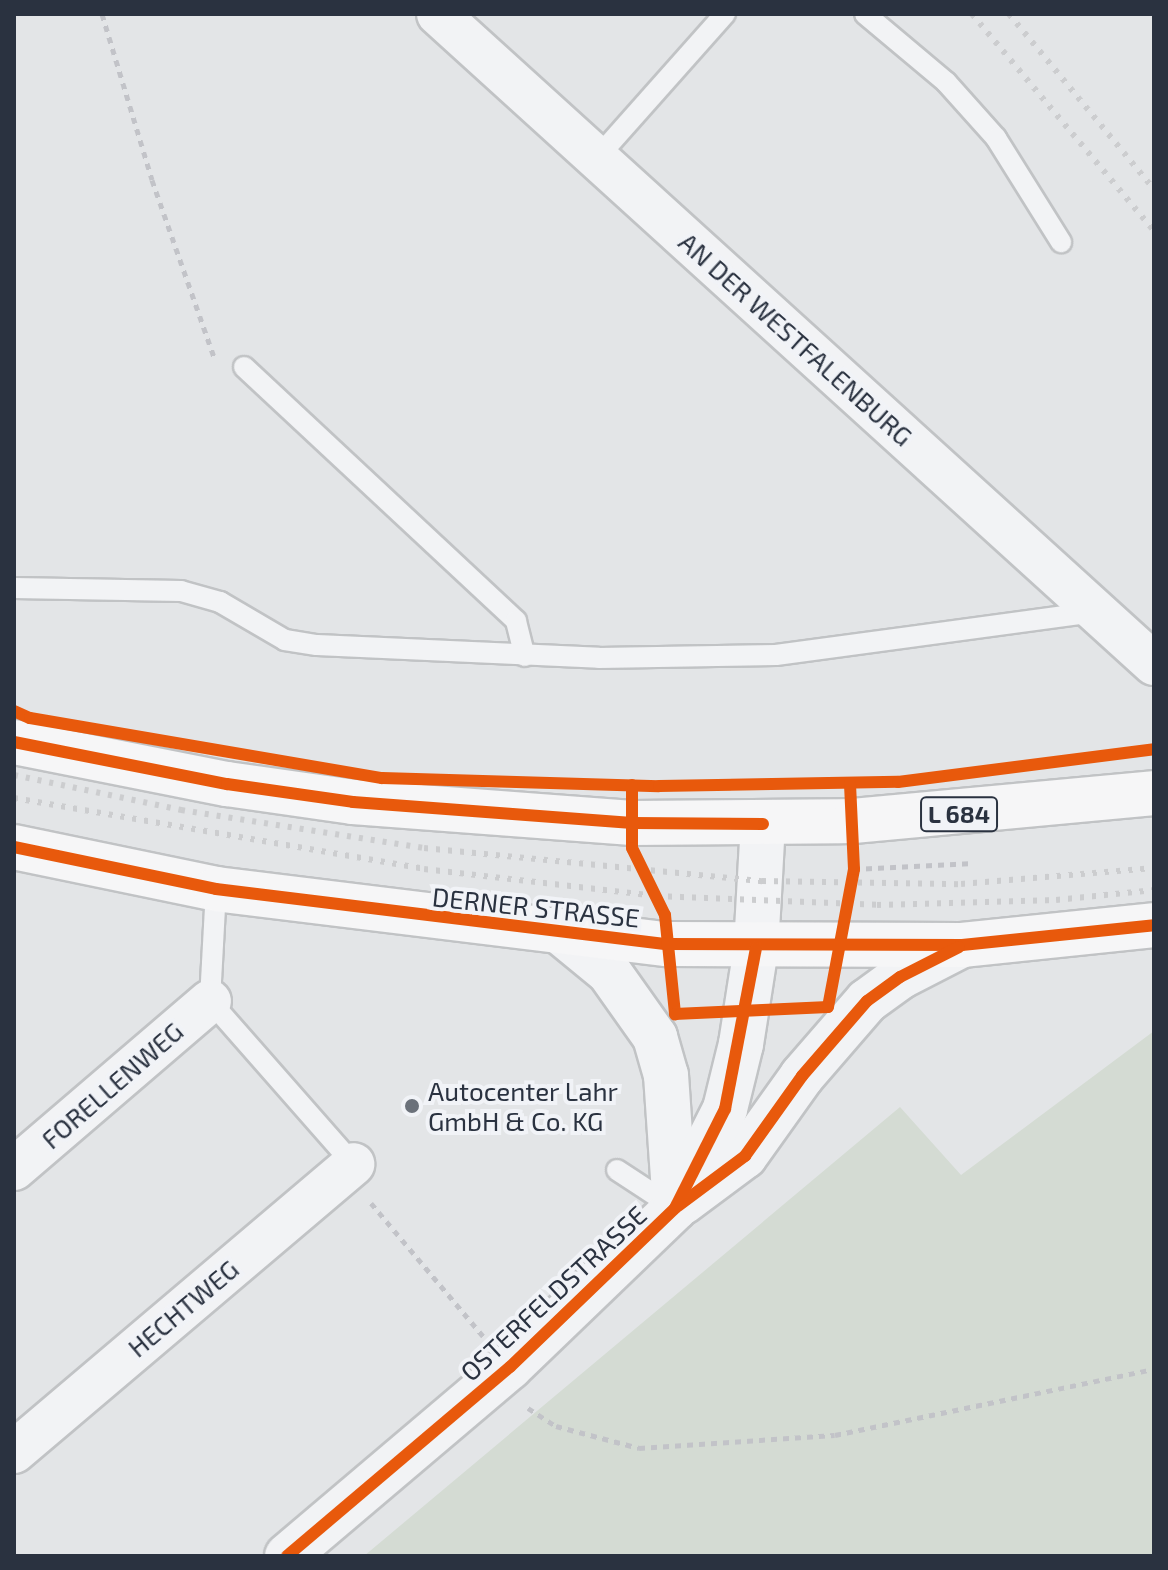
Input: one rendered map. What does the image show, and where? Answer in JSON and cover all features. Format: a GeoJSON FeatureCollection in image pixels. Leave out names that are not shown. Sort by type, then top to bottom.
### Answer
{"type":"FeatureCollection","features":[{"type":"Feature","properties":{"kind":"main road","name":"L 684"},"geometry":{"type":"LineString","coordinates":[[14,742],[212,782],[353,802],[632,823],[763,824],[944,815],[1154,793]]}},
{"type":"Feature","properties":{"kind":"main road","name":"DERNER STRASSE"},"geometry":{"type":"LineString","coordinates":[[14,847],[216,889],[559,931],[756,948],[962,945],[1154,925]]}},
{"type":"Feature","properties":{"kind":"street","name":"AN DER WESTFALENBURG"},"geometry":{"type":"LineString","coordinates":[[438,14],[1154,664]]}},
{"type":"Feature","properties":{"kind":"street","name":"OSTERFELDSTRASSE"},"geometry":{"type":"LineString","coordinates":[[287,1556],[500,1375],[675,1208],[725,1109],[756,948],[763,824]]}},
{"type":"Feature","properties":{"kind":"street"},"geometry":{"type":"LineString","coordinates":[[559,931],[609,972],[655,1037],[666,1075],[675,1208]]}},
{"type":"Feature","properties":{"kind":"street"},"geometry":{"type":"LineString","coordinates":[[675,1208],[745,1156],[802,1076],[867,1001],[900,977],[962,945]]}},
{"type":"Feature","properties":{"kind":"street","name":"FORELLENWEG"},"geometry":{"type":"LineString","coordinates":[[14,1169],[210,1001]]}},
{"type":"Feature","properties":{"kind":"street","name":"HECHTWEG"},"geometry":{"type":"LineString","coordinates":[[14,1452],[353,1164]]}},
{"type":"Feature","properties":{"kind":"lane"},"geometry":{"type":"LineString","coordinates":[[597,158],[725,14]]}},
{"type":"Feature","properties":{"kind":"lane"},"geometry":{"type":"LineString","coordinates":[[865,14],[946,82],[996,138],[1061,242]]}},
{"type":"Feature","properties":{"kind":"lane"},"geometry":{"type":"LineString","coordinates":[[244,367],[516,621],[525,656]]}},
{"type":"Feature","properties":{"kind":"lane"},"geometry":{"type":"LineString","coordinates":[[14,588],[181,591],[220,602],[285,640],[525,656],[776,655],[1097,612]]}},
{"type":"Feature","properties":{"kind":"lane"},"geometry":{"type":"LineString","coordinates":[[216,889],[210,1001],[353,1164]]}},
{"type":"Feature","properties":{"kind":"lane"},"geometry":{"type":"LineString","coordinates":[[617,1170],[675,1208]]}},
{"type":"Feature","properties":{"kind":"path"},"geometry":{"type":"LineString","coordinates":[[102,14],[152,180],[214,356],[231,373],[244,367]]}},
{"type":"Feature","properties":{"kind":"path"},"geometry":{"type":"LineString","coordinates":[[854,869],[974,863]]}},
{"type":"Feature","properties":{"kind":"path"},"geometry":{"type":"LineString","coordinates":[[353,1164],[355,1184],[500,1375],[556,1426],[639,1448],[835,1435],[1154,1369]]}},
{"type":"Feature","properties":{"kind":"shaded area"},"geometry":{"type":"Polygon","coordinates":[[[1154,1031],[1154,1556],[364,1556],[900,1107],[961,1175],[1154,1031]]]}},
{"type":"Feature","properties":{"kind":"railway"},"geometry":{"type":"LineString","coordinates":[[972,14],[1154,231]]}},
{"type":"Feature","properties":{"kind":"railway"},"geometry":{"type":"LineString","coordinates":[[1009,14],[1154,189]]}},
{"type":"Feature","properties":{"kind":"railway"},"geometry":{"type":"LineString","coordinates":[[14,775],[181,810],[424,848],[762,881],[961,884],[1154,868]]}},
{"type":"Feature","properties":{"kind":"railway"},"geometry":{"type":"LineString","coordinates":[[14,798],[424,869],[656,896],[877,905],[1056,900],[1154,890]]}},
{"type":"Feature","properties":{"kind":"cycle path"},"geometry":{"type":"LineString","coordinates":[[14,711],[30,718],[382,778],[659,786],[898,782],[1154,749]]}},
{"type":"Feature","properties":{"kind":"cycle path"},"geometry":{"type":"LineString","coordinates":[[14,742],[227,784],[353,802],[632,823],[763,824]]}},
{"type":"Feature","properties":{"kind":"cycle path"},"geometry":{"type":"LineString","coordinates":[[632,785],[632,848],[665,915],[675,1014],[828,1007],[854,869],[850,783]]}},
{"type":"Feature","properties":{"kind":"cycle path"},"geometry":{"type":"LineString","coordinates":[[14,847],[216,889],[667,944],[962,945],[1154,925]]}},
{"type":"Feature","properties":{"kind":"cycle path"},"geometry":{"type":"LineString","coordinates":[[678,1206],[745,1156],[802,1076],[867,1001],[900,977],[959,947]]}},
{"type":"Feature","properties":{"kind":"cycle path"},"geometry":{"type":"LineString","coordinates":[[287,1556],[510,1367],[675,1208],[725,1109],[756,948]]}},
{"type":"Feature","properties":{"kind":"place","name":"Autocenter Lahr GmbH & Co. KG"},"geometry":{"type":"Point","coordinates":[412,1106]}}]}
